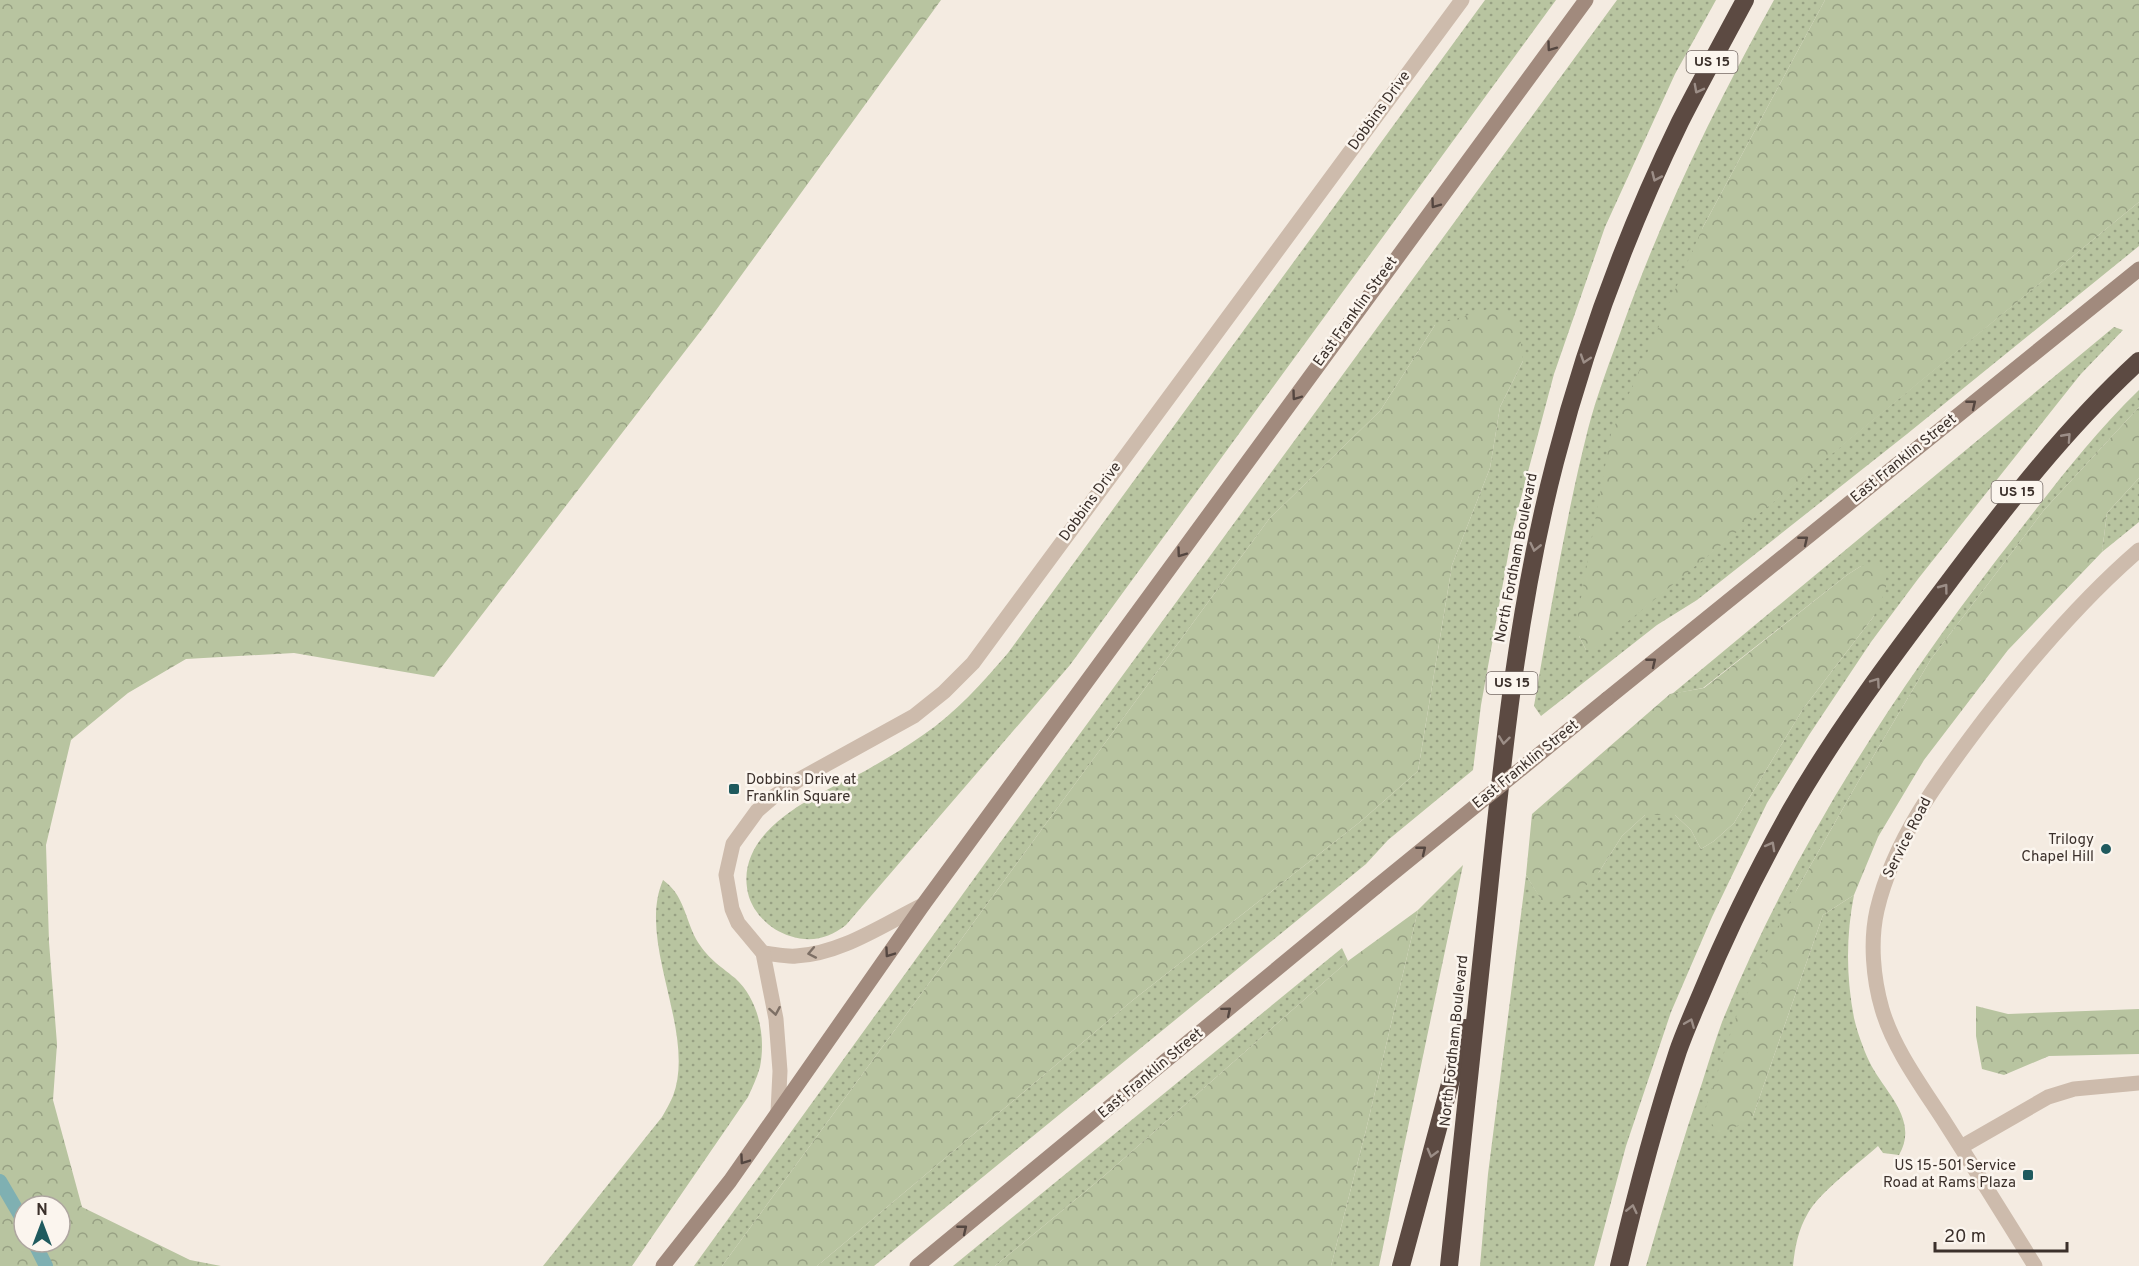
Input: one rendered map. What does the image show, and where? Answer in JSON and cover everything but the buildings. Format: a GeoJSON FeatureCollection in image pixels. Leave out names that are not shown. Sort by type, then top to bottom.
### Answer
{"type":"FeatureCollection","features":[{"type":"Feature","properties":{"kind":"highway","name":"North Fordham Boulevard"},"geometry":{"type":"LineString","coordinates":[[1449,1266],[1504,735],[1534,555],[1555,464],[1605,297],[1680,124],[1745,0]]}},
{"type":"Feature","properties":{"kind":"highway","name":"US 15"},"geometry":{"type":"LineString","coordinates":[[1619,1266],[1639,1181],[1679,1049],[1715,961],[1754,877],[1792,808],[1835,741],[1909,635],[2009,501],[2113,386],[2139,361]]}},
{"type":"Feature","properties":{"kind":"highway"},"geometry":{"type":"LineString","coordinates":[[1401,1266],[1480,975]]}},
{"type":"Feature","properties":{"kind":"main road","name":"East Franklin Street"},"geometry":{"type":"LineString","coordinates":[[663,1266],[730,1181],[923,905],[1586,0]]}},
{"type":"Feature","properties":{"kind":"main road","name":"East Franklin Street"},"geometry":{"type":"LineString","coordinates":[[917,1266],[1606,699],[2139,269]]}},
{"type":"Feature","properties":{"kind":"street","name":"Dobbins Drive"},"geometry":{"type":"LineString","coordinates":[[778,1112],[780,1071],[776,1020],[763,953],[738,923],[732,909],[728,892],[727,864],[733,844],[765,804],[800,779],[914,716],[944,692],[973,663],[1462,0]]}},
{"type":"Feature","properties":{"kind":"street","name":"Service Road"},"geometry":{"type":"LineString","coordinates":[[2036,1266],[1889,1030],[1875,971],[1874,939],[1877,912],[1884,886],[1897,854],[1918,814],[1956,757],[2046,644],[2139,550]]}},
{"type":"Feature","properties":{"kind":"street"},"geometry":{"type":"LineString","coordinates":[[763,953],[796,956],[819,952],[849,942],[923,905]]}},
{"type":"Feature","properties":{"kind":"street"},"geometry":{"type":"LineString","coordinates":[[1961,1148],[2048,1097],[2074,1089],[2139,1083]]}},
{"type":"Feature","properties":{"kind":"green space"},"geometry":{"type":"Polygon","coordinates":[[[0,0],[941,0],[706,324],[434,677],[294,653],[186,659],[128,693],[71,740],[46,845],[49,942],[57,1044],[53,1100],[82,1207],[190,1260],[221,1266],[0,1266],[0,0]]]}},
{"type":"Feature","properties":{"kind":"green space"},"geometry":{"type":"Polygon","coordinates":[[[1485,0],[1556,0],[1070,665],[846,925],[827,936],[813,939],[783,934],[771,926],[752,904],[749,897],[747,873],[753,852],[765,834],[803,803],[880,763],[935,726],[968,697],[1008,653],[1485,0]]]}},
{"type":"Feature","properties":{"kind":"green space"},"geometry":{"type":"Polygon","coordinates":[[[1617,0],[1716,0],[1675,74],[1605,227],[1554,374],[1513,528],[1481,705],[1473,770],[1388,840],[1366,864],[874,1266],[817,1266],[1133,1000],[1360,822],[1418,771],[1452,565],[1490,468],[1500,407],[1523,361],[1435,325],[1380,411],[1269,519],[722,1266],[694,1266],[986,862],[1617,0]]]}},
{"type":"Feature","properties":{"kind":"green space"},"geometry":{"type":"Polygon","coordinates":[[[1774,0],[1825,0],[1703,227],[1579,636],[1586,650],[1593,649],[2139,202],[2139,246],[1697,600],[1657,625],[1541,716],[1534,706],[1558,567],[1572,498],[1596,403],[1639,282],[1673,200],[1731,80],[1774,0]]]}},
{"type":"Feature","properties":{"kind":"green space"},"geometry":{"type":"Polygon","coordinates":[[[1825,0],[2139,0],[2139,202],[1593,650],[1586,650],[1579,636],[1578,614],[1611,434],[1703,227],[1825,0]]]}},
{"type":"Feature","properties":{"kind":"green space"},"geometry":{"type":"Polygon","coordinates":[[[1488,309],[1505,311],[1519,328],[1523,361],[1500,407],[1490,468],[1452,565],[1418,771],[1360,822],[1133,1000],[817,1266],[722,1266],[1269,519],[1380,411],[1435,325],[1488,309]]]}},
{"type":"Feature","properties":{"kind":"green space"},"geometry":{"type":"Polygon","coordinates":[[[2114,327],[2123,330],[2080,375],[1918,579],[1871,642],[1767,803],[1712,917],[1671,1012],[1626,1146],[1594,1266],[1480,1266],[1488,1174],[1526,875],[1543,902],[1599,872],[1622,836],[1645,815],[1675,815],[1691,830],[1701,849],[1734,823],[1803,709],[1874,616],[1861,566],[1703,688],[1672,694],[2114,327]]]}},
{"type":"Feature","properties":{"kind":"green space"},"geometry":{"type":"Polygon","coordinates":[[[2139,390],[2139,407],[2044,510],[1931,659],[1796,891],[1752,1119],[1823,915],[1854,895],[1848,956],[1854,1018],[1869,1061],[1902,1117],[1905,1129],[1904,1142],[1899,1155],[1883,1153],[1878,1146],[1821,1196],[1813,1205],[1802,1226],[1793,1266],[1646,1266],[1680,1150],[1722,1022],[1778,899],[1810,840],[1880,724],[1957,612],[2066,472],[2139,390]]]}},
{"type":"Feature","properties":{"kind":"green space"},"geometry":{"type":"Polygon","coordinates":[[[2139,407],[2139,478],[2107,513],[2102,552],[2008,650],[1924,760],[1878,837],[1854,895],[1823,915],[1752,1119],[1718,1135],[1705,1110],[1736,1017],[1796,891],[1858,782],[1931,659],[2044,510],[2139,407]]]}},
{"type":"Feature","properties":{"kind":"green space"},"geometry":{"type":"Polygon","coordinates":[[[2139,478],[2139,522],[2102,552],[2107,513],[2139,478]]]}},
{"type":"Feature","properties":{"kind":"green space"},"geometry":{"type":"Polygon","coordinates":[[[1879,564],[1886,574],[1886,589],[1874,616],[1803,709],[1734,823],[1701,849],[1691,830],[1675,815],[1645,815],[1622,836],[1599,872],[1578,894],[1543,903],[1526,875],[1532,814],[1670,694],[1704,688],[1847,575],[1861,566],[1879,564]]]}},
{"type":"Feature","properties":{"kind":"green space"},"geometry":{"type":"Polygon","coordinates":[[[1463,865],[1379,1266],[1331,1266],[1418,910],[1463,865]]]}},
{"type":"Feature","properties":{"kind":"green space"},"geometry":{"type":"Polygon","coordinates":[[[663,880],[680,900],[700,946],[735,978],[750,997],[761,1031],[762,1055],[759,1071],[748,1097],[632,1266],[543,1266],[662,1117],[673,1096],[678,1071],[678,1044],[657,931],[657,904],[663,880]]]}},
{"type":"Feature","properties":{"kind":"green space"},"geometry":{"type":"Polygon","coordinates":[[[1418,910],[1331,1266],[995,1266],[1104,1176],[1348,961],[1418,910]]]}},
{"type":"Feature","properties":{"kind":"green space"},"geometry":{"type":"Polygon","coordinates":[[[1342,948],[1348,961],[1104,1176],[995,1266],[953,1266],[1342,948]]]}},
{"type":"Feature","properties":{"kind":"green space"},"geometry":{"type":"Polygon","coordinates":[[[1976,1006],[2008,1014],[2139,1009],[2139,1054],[2049,1056],[2004,1075],[1982,1069],[1976,1036],[1976,1006]]]}},
{"type":"Feature","properties":{"kind":"waterway"},"geometry":{"type":"LineString","coordinates":[[0,1181],[12,1202]]}},
{"type":"Feature","properties":{"kind":"waterway"},"geometry":{"type":"LineString","coordinates":[[40,1254],[46,1266]]}},
{"type":"Feature","properties":{"kind":"place","name":"Dobbins Drive at Franklin Square"},"geometry":{"type":"Point","coordinates":[734,789]}},
{"type":"Feature","properties":{"kind":"place","name":"Trilogy Chapel Hill"},"geometry":{"type":"Point","coordinates":[2106,849]}},
{"type":"Feature","properties":{"kind":"place","name":"US 15-501 Service Road at Rams Plaza"},"geometry":{"type":"Point","coordinates":[2028,1175]}}]}
